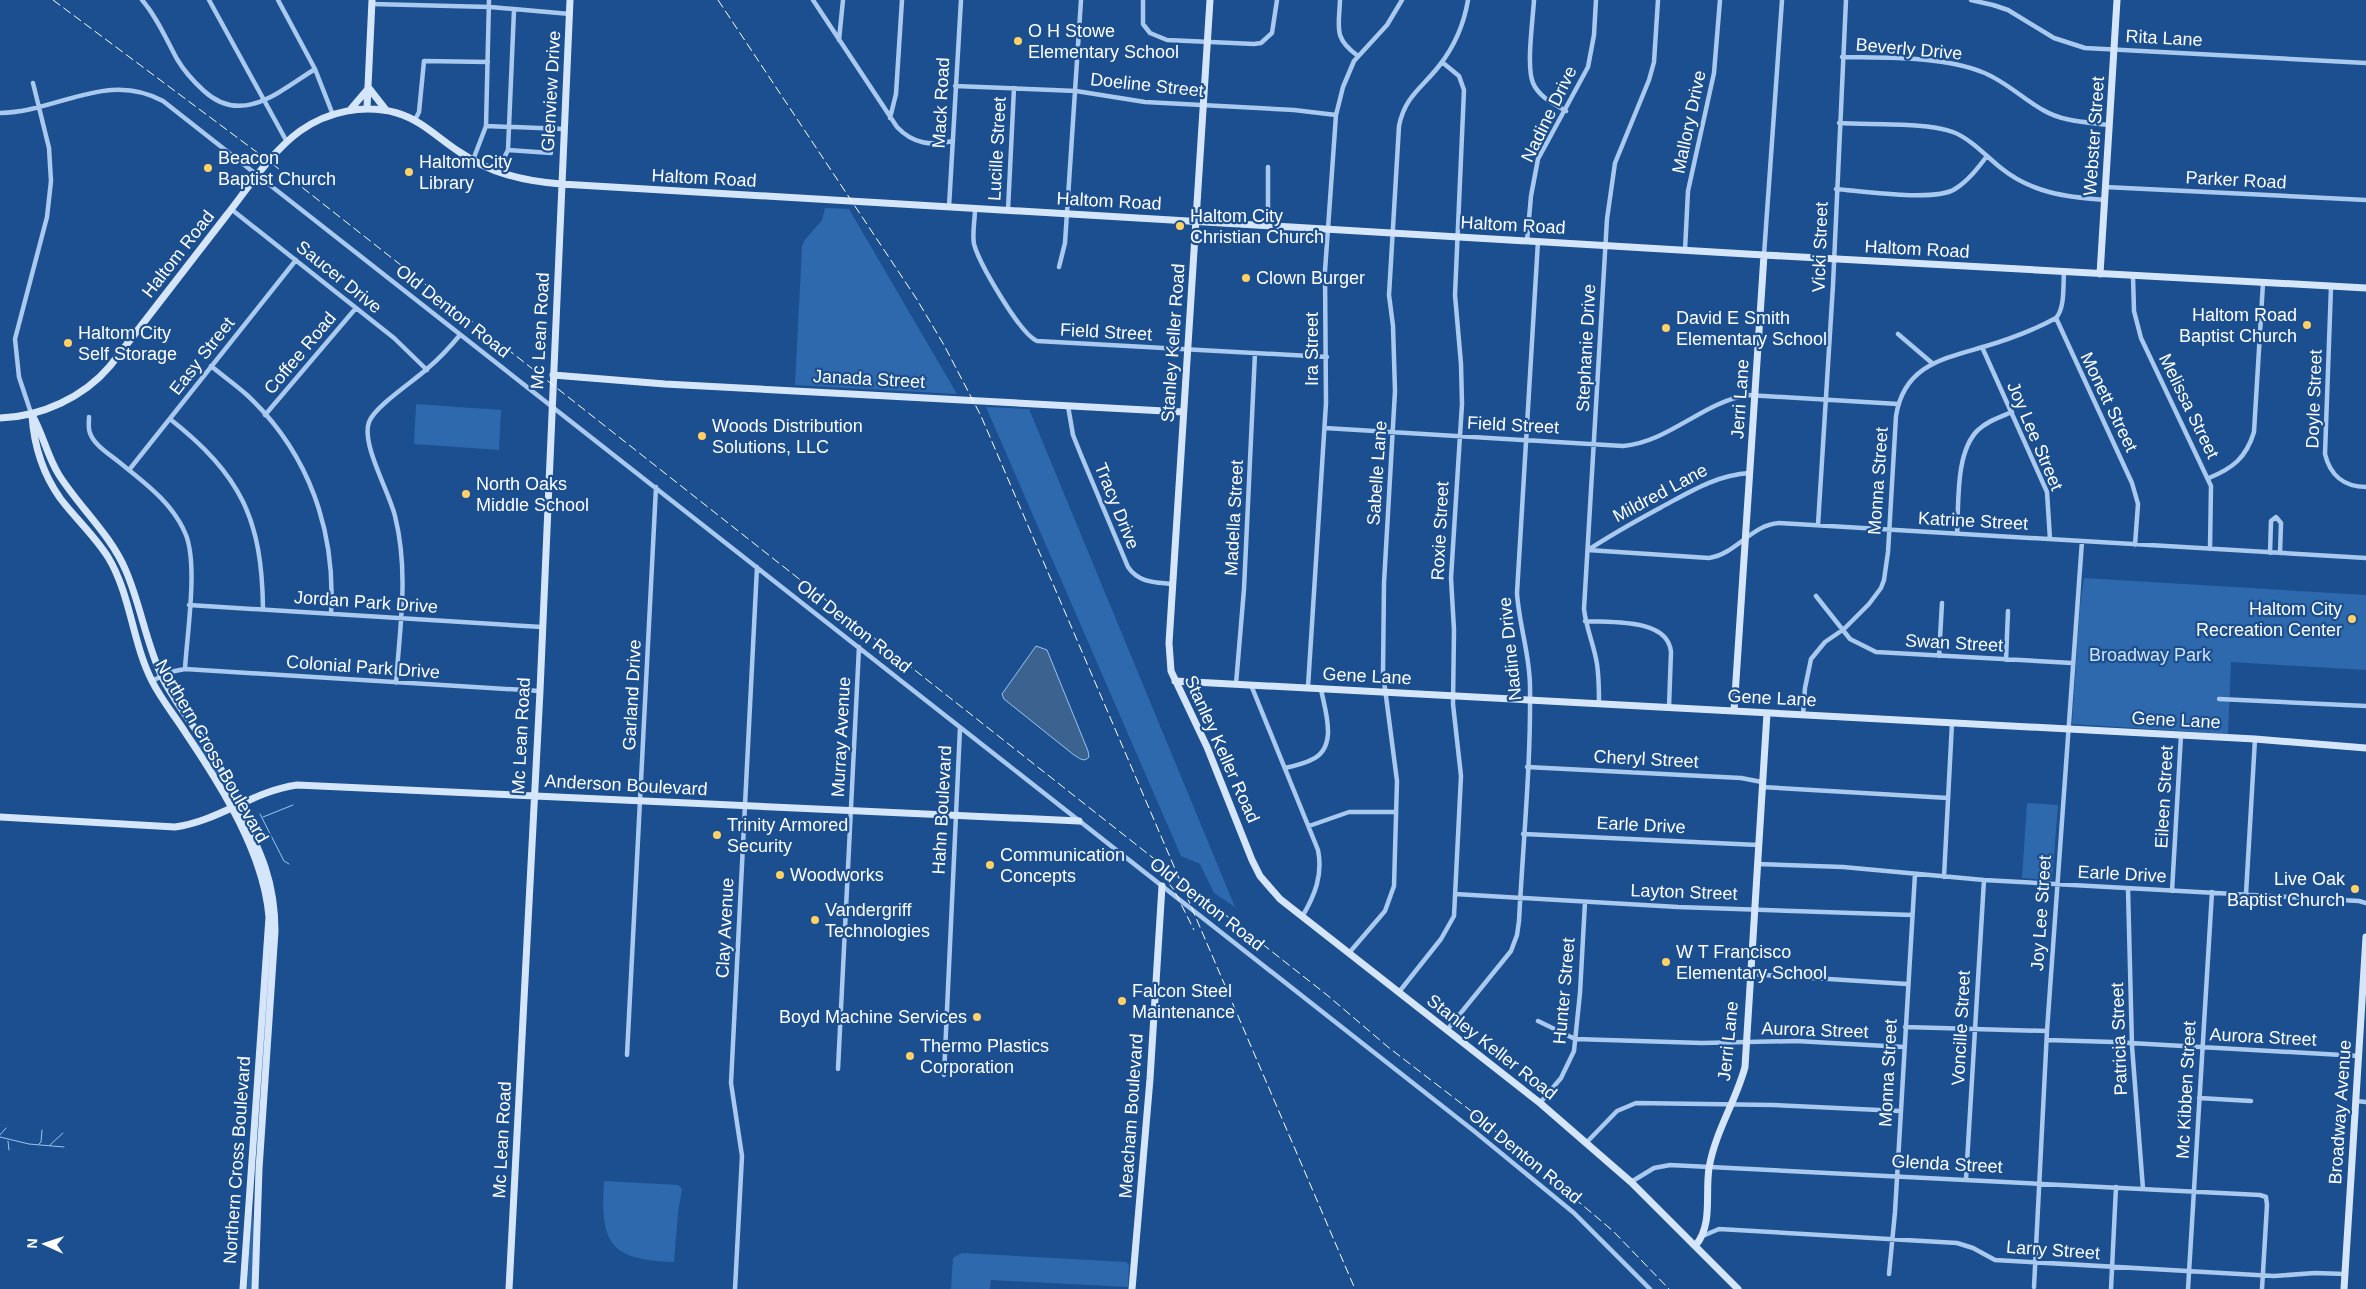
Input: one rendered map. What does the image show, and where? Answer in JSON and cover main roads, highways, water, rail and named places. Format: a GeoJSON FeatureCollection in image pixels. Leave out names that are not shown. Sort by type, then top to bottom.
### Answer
{"type":"FeatureCollection","features":[{"type":"Feature","properties":{"kind":"waterway"},"geometry":{"type":"LineString","coordinates":[[263,817],[293,805]]}},
{"type":"Feature","properties":{"kind":"waterway"},"geometry":{"type":"LineString","coordinates":[[260,814],[284,861],[289,864]]}},
{"type":"Feature","properties":{"kind":"waterway"},"geometry":{"type":"LineString","coordinates":[[0,1135],[6,1128]]}},
{"type":"Feature","properties":{"kind":"waterway"},"geometry":{"type":"LineString","coordinates":[[39,1144],[41,1142],[42,1130]]}},
{"type":"Feature","properties":{"kind":"waterway"},"geometry":{"type":"LineString","coordinates":[[50,1145],[63,1133]]}},
{"type":"Feature","properties":{"kind":"waterway"},"geometry":{"type":"LineString","coordinates":[[0,1137],[29,1144],[64,1147]]}},
{"type":"Feature","properties":{"kind":"waterway"},"geometry":{"type":"LineString","coordinates":[[8,1141],[9,1150]]}},
{"type":"Feature","properties":{"kind":"railway"},"geometry":{"type":"LineString","coordinates":[[53,0],[270,162],[1327,995],[1388,1047],[1475,1114],[1613,1231],[1669,1289]]}},
{"type":"Feature","properties":{"kind":"railway"},"geometry":{"type":"LineString","coordinates":[[718,0],[916,298],[944,345],[981,416],[1355,1289]]}},
{"type":"Feature","properties":{"kind":"railway"},"geometry":{"type":"LineString","coordinates":[[1152,862],[1174,890],[1194,930]]}},
{"type":"Feature","properties":{"kind":"place","name":"O H Stowe Elementary School"},"geometry":{"type":"Point","coordinates":[1018,41]}},
{"type":"Feature","properties":{"kind":"place","name":"Beacon Baptist Church"},"geometry":{"type":"Point","coordinates":[208,168]}},
{"type":"Feature","properties":{"kind":"place","name":"Haltom City Library"},"geometry":{"type":"Point","coordinates":[409,172]}},
{"type":"Feature","properties":{"kind":"place","name":"Haltom City Christian Church"},"geometry":{"type":"Point","coordinates":[1180,226]}},
{"type":"Feature","properties":{"kind":"place","name":"Clown Burger"},"geometry":{"type":"Point","coordinates":[1246,278]}},
{"type":"Feature","properties":{"kind":"place","name":"Haltom Road Baptist Church"},"geometry":{"type":"Point","coordinates":[2307,325]}},
{"type":"Feature","properties":{"kind":"place","name":"David E Smith Elementary School"},"geometry":{"type":"Point","coordinates":[1666,328]}},
{"type":"Feature","properties":{"kind":"place","name":"Haltom City Self Storage"},"geometry":{"type":"Point","coordinates":[68,343]}},
{"type":"Feature","properties":{"kind":"place","name":"Woods Distribution Solutions, LLC"},"geometry":{"type":"Point","coordinates":[702,436]}},
{"type":"Feature","properties":{"kind":"place","name":"North Oaks Middle School"},"geometry":{"type":"Point","coordinates":[466,494]}},
{"type":"Feature","properties":{"kind":"place","name":"Haltom City Recreation Center"},"geometry":{"type":"Point","coordinates":[2352,619]}},
{"type":"Feature","properties":{"kind":"place","name":"Trinity Armored Security"},"geometry":{"type":"Point","coordinates":[717,835]}},
{"type":"Feature","properties":{"kind":"place","name":"Communication Concepts"},"geometry":{"type":"Point","coordinates":[990,865]}},
{"type":"Feature","properties":{"kind":"place","name":"Woodworks"},"geometry":{"type":"Point","coordinates":[780,875]}},
{"type":"Feature","properties":{"kind":"place","name":"Live Oak Baptist Church"},"geometry":{"type":"Point","coordinates":[2355,889]}},
{"type":"Feature","properties":{"kind":"place","name":"Vandergriff Technologies"},"geometry":{"type":"Point","coordinates":[815,920]}},
{"type":"Feature","properties":{"kind":"place","name":"W T Francisco Elementary School"},"geometry":{"type":"Point","coordinates":[1666,962]}},
{"type":"Feature","properties":{"kind":"place","name":"Falcon Steel Maintenance"},"geometry":{"type":"Point","coordinates":[1122,1001]}},
{"type":"Feature","properties":{"kind":"place","name":"Boyd Machine Services"},"geometry":{"type":"Point","coordinates":[977,1017]}},
{"type":"Feature","properties":{"kind":"place","name":"Thermo Plastics Corporation"},"geometry":{"type":"Point","coordinates":[910,1056]}},
{"type":"Feature","properties":{"kind":"park label","name":"Broadway Park"},"geometry":{"type":"Point","coordinates":[2150,655]}}]}
